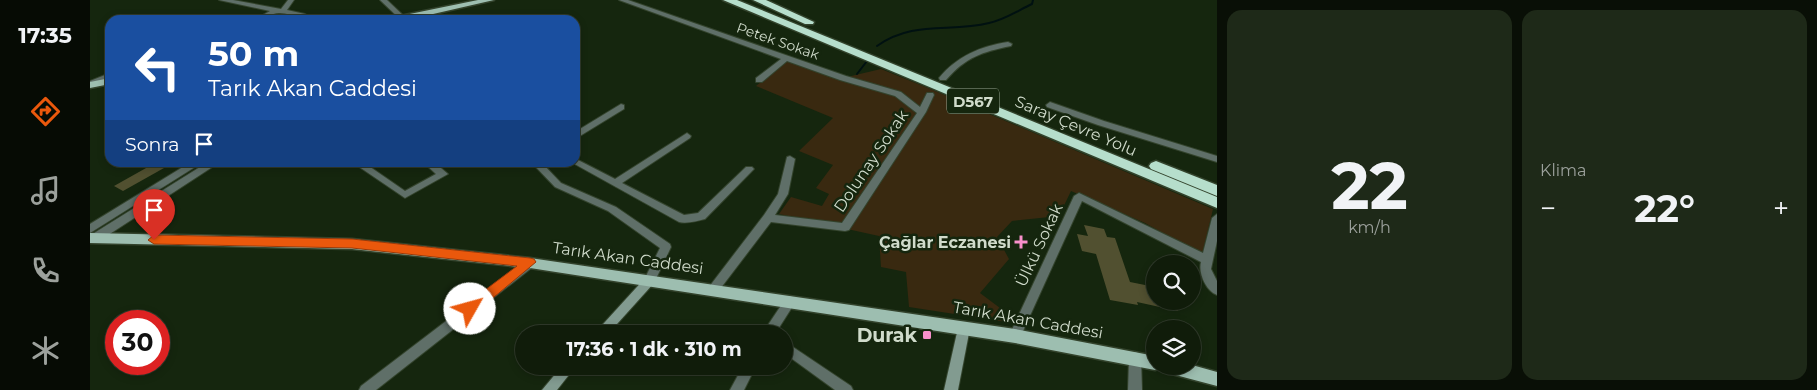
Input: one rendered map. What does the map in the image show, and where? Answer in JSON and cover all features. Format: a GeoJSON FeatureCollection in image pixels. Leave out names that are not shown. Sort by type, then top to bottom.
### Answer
{"type":"FeatureCollection","features":[{"type":"Feature","properties":{"kind":"highway","name":"Saray Çevre Yolu"},"geometry":{"type":"LineString","coordinates":[[728,0],[1217,202]]}},
{"type":"Feature","properties":{"kind":"highway","name":"Saray Çevre Yolu"},"geometry":{"type":"LineString","coordinates":[[758,0],[1217,191]]}},
{"type":"Feature","properties":{"kind":"main road"},"geometry":{"type":"LineString","coordinates":[[420,15],[490,0]]}},
{"type":"Feature","properties":{"kind":"main road"},"geometry":{"type":"LineString","coordinates":[[90,85],[105,82]]}},
{"type":"Feature","properties":{"kind":"main road","name":"Tarık Akan Caddesi"},"geometry":{"type":"LineString","coordinates":[[92,235],[352,244],[530,262],[1015,336],[1146,361]]}},
{"type":"Feature","properties":{"kind":"main road"},"geometry":{"type":"LineString","coordinates":[[1201,375],[1217,379]]}},
{"type":"Feature","properties":{"kind":"street"},"geometry":{"type":"LineString","coordinates":[[222,0],[299,15]]}},
{"type":"Feature","properties":{"kind":"street"},"geometry":{"type":"LineString","coordinates":[[270,15],[280,11],[291,0]]}},
{"type":"Feature","properties":{"kind":"street"},"geometry":{"type":"LineString","coordinates":[[383,0],[397,15]]}},
{"type":"Feature","properties":{"kind":"street","name":"Petek Sokak"},"geometry":{"type":"LineString","coordinates":[[622,0],[786,58],[898,94],[922,112]]}},
{"type":"Feature","properties":{"kind":"street"},"geometry":{"type":"LineString","coordinates":[[943,78],[953,66],[976,52],[988,47],[1008,44]]}},
{"type":"Feature","properties":{"kind":"street"},"geometry":{"type":"LineString","coordinates":[[759,80],[786,58]]}},
{"type":"Feature","properties":{"kind":"street"},"geometry":{"type":"LineString","coordinates":[[90,85],[105,78]]}},
{"type":"Feature","properties":{"kind":"street","name":"Dolunay Sokak"},"geometry":{"type":"LineString","coordinates":[[768,218],[845,227],[922,112],[930,96]]}},
{"type":"Feature","properties":{"kind":"street"},"geometry":{"type":"LineString","coordinates":[[1050,105],[1217,159]]}},
{"type":"Feature","properties":{"kind":"street"},"geometry":{"type":"LineString","coordinates":[[580,133],[621,107]]}},
{"type":"Feature","properties":{"kind":"street"},"geometry":{"type":"LineString","coordinates":[[615,183],[687,136]]}},
{"type":"Feature","properties":{"kind":"street"},"geometry":{"type":"LineString","coordinates":[[713,290],[768,218],[783,194],[790,159]]}},
{"type":"Feature","properties":{"kind":"street"},"geometry":{"type":"LineString","coordinates":[[580,165],[683,219],[701,216],[749,170]]}},
{"type":"Feature","properties":{"kind":"street"},"geometry":{"type":"LineString","coordinates":[[92,235],[192,167]]}},
{"type":"Feature","properties":{"kind":"street"},"geometry":{"type":"LineString","coordinates":[[92,235],[208,167]]}},
{"type":"Feature","properties":{"kind":"street"},"geometry":{"type":"LineString","coordinates":[[363,167],[405,195],[443,174],[434,167]]}},
{"type":"Feature","properties":{"kind":"street"},"geometry":{"type":"LineString","coordinates":[[539,167],[558,185],[612,209],[666,247],[650,280],[608,325]]}},
{"type":"Feature","properties":{"kind":"street","name":"Ülkü Sokak"},"geometry":{"type":"LineString","coordinates":[[1015,336],[1079,196],[1206,260]]}},
{"type":"Feature","properties":{"kind":"street"},"geometry":{"type":"LineString","coordinates":[[1217,218],[1205,269],[1208,278],[1217,290]]}},
{"type":"Feature","properties":{"kind":"street"},"geometry":{"type":"LineString","coordinates":[[366,390],[530,262]]}},
{"type":"Feature","properties":{"kind":"street"},"geometry":{"type":"LineString","coordinates":[[774,325],[790,301]]}},
{"type":"Feature","properties":{"kind":"street"},"geometry":{"type":"LineString","coordinates":[[951,390],[964,328]]}},
{"type":"Feature","properties":{"kind":"street"},"geometry":{"type":"LineString","coordinates":[[793,352],[846,390]]}},
{"type":"Feature","properties":{"kind":"street"},"geometry":{"type":"LineString","coordinates":[[1135,358],[1135,390]]}},
{"type":"Feature","properties":{"kind":"street"},"geometry":{"type":"LineString","coordinates":[[549,390],[562,375]]}},
{"type":"Feature","properties":{"kind":"street"},"geometry":{"type":"LineString","coordinates":[[737,390],[745,375]]}},
{"type":"Feature","properties":{"kind":"shaded area"},"geometry":{"type":"Polygon","coordinates":[[[790,61],[847,77],[881,69],[1213,209],[1202,255],[1145,223],[1071,191],[1059,216],[1012,221],[997,237],[1009,259],[980,293],[1000,308],[1013,323],[909,307],[906,272],[881,267],[879,236],[779,214],[791,197],[822,206],[829,194],[816,188],[833,165],[799,151],[833,118],[756,86],[785,62],[790,61]]]}},
{"type":"Feature","properties":{"kind":"building"},"geometry":{"type":"Polygon","coordinates":[[[148,167],[164,168],[123,191],[114,186],[148,167]]]}},
{"type":"Feature","properties":{"kind":"building"},"geometry":{"type":"Polygon","coordinates":[[[1084,225],[1104,229],[1107,237],[1115,238],[1130,282],[1146,285],[1146,304],[1137,302],[1138,305],[1110,300],[1096,254],[1082,251],[1077,234],[1088,236],[1084,225]]]}},
{"type":"Feature","properties":{"kind":"waterway"},"geometry":{"type":"LineString","coordinates":[[877,46],[891,38],[918,30],[974,26],[995,22],[1032,4],[1033,0]]}},
{"type":"Feature","properties":{"kind":"waterway"},"geometry":{"type":"LineString","coordinates":[[857,74],[867,61]]}},
{"type":"Feature","properties":{"kind":"place","name":"Çağlar Eczanesi"},"geometry":{"type":"Point","coordinates":[1021,242]}},
{"type":"Feature","properties":{"kind":"place","name":"Durak"},"geometry":{"type":"Point","coordinates":[927,335]}},
{"type":"Feature","properties":{"kind":"route"},"geometry":{"type":"LineString","coordinates":[[154,240],[352,244],[530,262],[470,309]]}}]}
